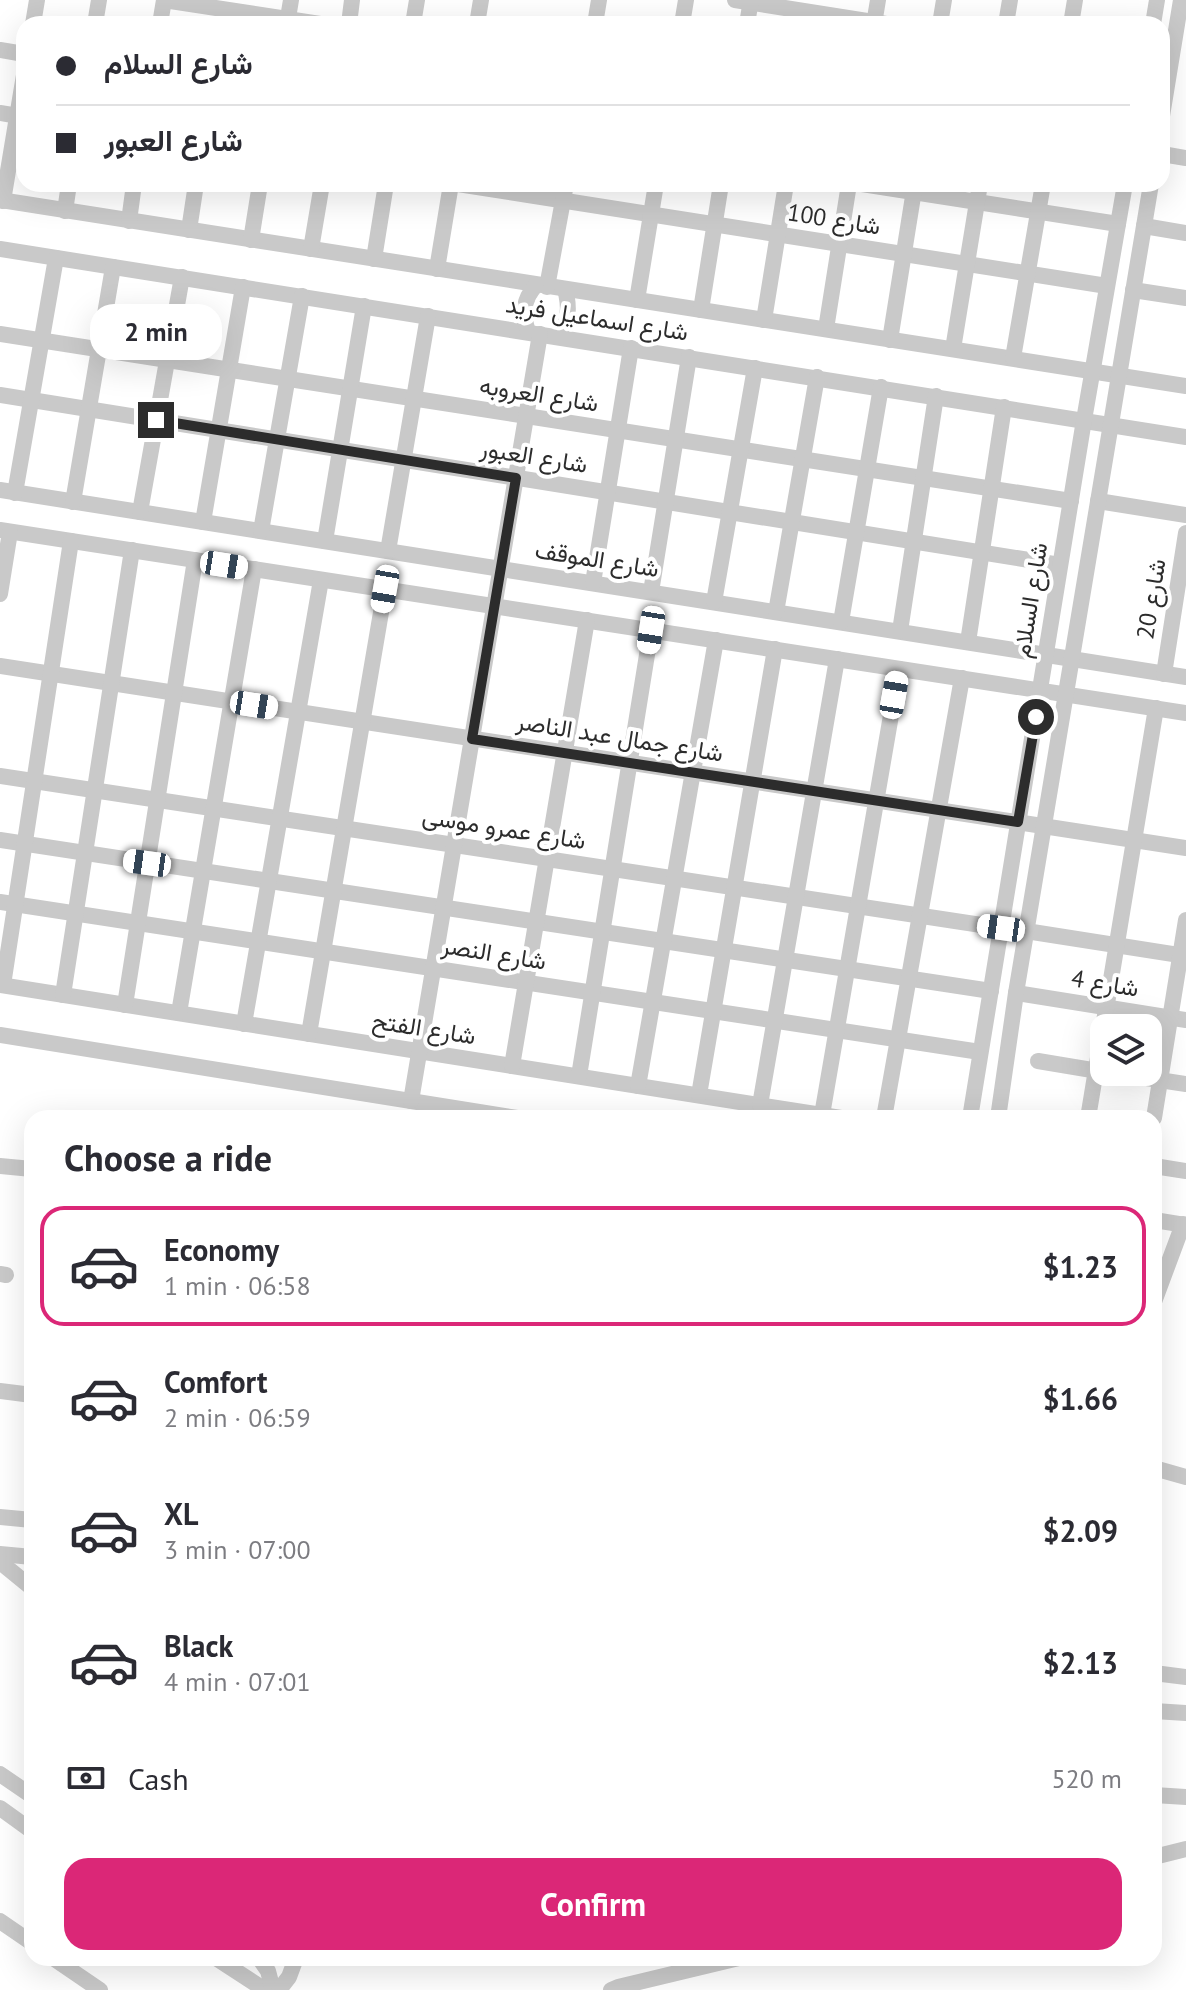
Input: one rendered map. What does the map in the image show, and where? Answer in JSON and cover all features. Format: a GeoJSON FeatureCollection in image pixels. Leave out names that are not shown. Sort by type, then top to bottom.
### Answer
{"type":"FeatureCollection","features":[{"type":"Feature","properties":{"kind":"street"},"geometry":{"type":"LineString","coordinates":[[164,0],[253,16]]}},
{"type":"Feature","properties":{"kind":"street"},"geometry":{"type":"LineString","coordinates":[[1139,0],[1157,1]]}},
{"type":"Feature","properties":{"kind":"street"},"geometry":{"type":"LineString","coordinates":[[745,1],[837,16]]}},
{"type":"Feature","properties":{"kind":"street"},"geometry":{"type":"LineString","coordinates":[[1170,90],[1178,63],[1183,3]]}},
{"type":"Feature","properties":{"kind":"street"},"geometry":{"type":"LineString","coordinates":[[2,201],[16,138]]}},
{"type":"Feature","properties":{"kind":"street"},"geometry":{"type":"LineString","coordinates":[[65,211],[68,192]]}},
{"type":"Feature","properties":{"kind":"street"},"geometry":{"type":"LineString","coordinates":[[129,221],[133,192]]}},
{"type":"Feature","properties":{"kind":"street"},"geometry":{"type":"LineString","coordinates":[[189,230],[195,192]]}},
{"type":"Feature","properties":{"kind":"street"},"geometry":{"type":"LineString","coordinates":[[251,240],[259,192]]}},
{"type":"Feature","properties":{"kind":"street"},"geometry":{"type":"LineString","coordinates":[[311,249],[321,192]]}},
{"type":"Feature","properties":{"kind":"street"},"geometry":{"type":"LineString","coordinates":[[374,259],[385,192]]}},
{"type":"Feature","properties":{"kind":"street"},"geometry":{"type":"LineString","coordinates":[[437,269],[450,192]]}},
{"type":"Feature","properties":{"kind":"street"},"geometry":{"type":"LineString","coordinates":[[411,1101],[526,416],[534,333],[524,319],[524,306],[529,294],[542,286],[564,192]]}},
{"type":"Feature","properties":{"kind":"street","name":"شارع 100"},"geometry":{"type":"LineString","coordinates":[[564,192],[651,214],[1107,286]]}},
{"type":"Feature","properties":{"kind":"street"},"geometry":{"type":"LineString","coordinates":[[637,300],[655,192]]}},
{"type":"Feature","properties":{"kind":"street"},"geometry":{"type":"LineString","coordinates":[[701,310],[720,192]]}},
{"type":"Feature","properties":{"kind":"street"},"geometry":{"type":"LineString","coordinates":[[764,320],[785,192]]}},
{"type":"Feature","properties":{"kind":"street"},"geometry":{"type":"LineString","coordinates":[[826,329],[848,192]]}},
{"type":"Feature","properties":{"kind":"street"},"geometry":{"type":"LineString","coordinates":[[890,340],[913,192]]}},
{"type":"Feature","properties":{"kind":"street"},"geometry":{"type":"LineString","coordinates":[[933,192],[1118,224]]}},
{"type":"Feature","properties":{"kind":"street"},"geometry":{"type":"LineString","coordinates":[[953,349],[979,192]]}},
{"type":"Feature","properties":{"kind":"street"},"geometry":{"type":"LineString","coordinates":[[1013,358],[1042,192]]}},
{"type":"Feature","properties":{"kind":"street","name":"شارع السلام"},"geometry":{"type":"LineString","coordinates":[[971,1110],[1124,192]]}},
{"type":"Feature","properties":{"kind":"street","name":"شارع السلام"},"geometry":{"type":"LineString","coordinates":[[999,1110],[1026,931],[1150,192]]}},
{"type":"Feature","properties":{"kind":"street","name":"شارع اسماعيل فريد"},"geometry":{"type":"LineString","coordinates":[[2,201],[1186,386]]}},
{"type":"Feature","properties":{"kind":"street"},"geometry":{"type":"LineString","coordinates":[[1144,226],[1186,233]]}},
{"type":"Feature","properties":{"kind":"street","name":"شارع اسماعيل فريد"},"geometry":{"type":"LineString","coordinates":[[0,249],[1186,437]]}},
{"type":"Feature","properties":{"kind":"street"},"geometry":{"type":"LineString","coordinates":[[8,492],[31,400],[56,258]]}},
{"type":"Feature","properties":{"kind":"street"},"geometry":{"type":"LineString","coordinates":[[73,502],[113,267]]}},
{"type":"Feature","properties":{"kind":"street"},"geometry":{"type":"LineString","coordinates":[[140,512],[182,277]]}},
{"type":"Feature","properties":{"kind":"street"},"geometry":{"type":"LineString","coordinates":[[203,522],[243,287]]}},
{"type":"Feature","properties":{"kind":"street"},"geometry":{"type":"LineString","coordinates":[[558,337],[568,315],[569,302],[565,289]]}},
{"type":"Feature","properties":{"kind":"street"},"geometry":{"type":"LineString","coordinates":[[1133,290],[1186,298]]}},
{"type":"Feature","properties":{"kind":"street"},"geometry":{"type":"LineString","coordinates":[[261,531],[302,296]]}},
{"type":"Feature","properties":{"kind":"street"},"geometry":{"type":"LineString","coordinates":[[325,541],[364,306]]}},
{"type":"Feature","properties":{"kind":"street"},"geometry":{"type":"LineString","coordinates":[[388,551],[428,316]]}},
{"type":"Feature","properties":{"kind":"street","name":"شارع العروبه"},"geometry":{"type":"LineString","coordinates":[[0,334],[1071,501]]}},
{"type":"Feature","properties":{"kind":"street"},"geometry":{"type":"LineString","coordinates":[[593,583],[631,348]]}},
{"type":"Feature","properties":{"kind":"street"},"geometry":{"type":"LineString","coordinates":[[651,592],[689,357]]}},
{"type":"Feature","properties":{"kind":"street"},"geometry":{"type":"LineString","coordinates":[[714,602],[755,368]]}},
{"type":"Feature","properties":{"kind":"street"},"geometry":{"type":"LineString","coordinates":[[776,612],[817,377]]}},
{"type":"Feature","properties":{"kind":"street"},"geometry":{"type":"LineString","coordinates":[[841,622],[881,387]]}},
{"type":"Feature","properties":{"kind":"street","name":"شارع العبور"},"geometry":{"type":"LineString","coordinates":[[0,395],[1060,565]]}},
{"type":"Feature","properties":{"kind":"street"},"geometry":{"type":"LineString","coordinates":[[900,631],[936,396]]}},
{"type":"Feature","properties":{"kind":"street"},"geometry":{"type":"LineString","coordinates":[[968,642],[1004,407]]}},
{"type":"Feature","properties":{"kind":"street","name":"شارع الموقف"},"geometry":{"type":"LineString","coordinates":[[8,492],[1186,677]]}},
{"type":"Feature","properties":{"kind":"street"},"geometry":{"type":"LineString","coordinates":[[1098,501],[1186,515]]}},
{"type":"Feature","properties":{"kind":"street"},"geometry":{"type":"LineString","coordinates":[[0,594],[5,531],[1186,713]]}},
{"type":"Feature","properties":{"kind":"street","name":"شارع 20"},"geometry":{"type":"LineString","coordinates":[[1164,674],[1182,578],[1186,533]]}},
{"type":"Feature","properties":{"kind":"street"},"geometry":{"type":"LineString","coordinates":[[2,985],[8,904],[25,844],[71,541]]}},
{"type":"Feature","properties":{"kind":"street"},"geometry":{"type":"LineString","coordinates":[[63,995],[132,550]]}},
{"type":"Feature","properties":{"kind":"street"},"geometry":{"type":"LineString","coordinates":[[125,1005],[195,560]]}},
{"type":"Feature","properties":{"kind":"street"},"geometry":{"type":"LineString","coordinates":[[179,1013],[254,569]]}},
{"type":"Feature","properties":{"kind":"street"},"geometry":{"type":"LineString","coordinates":[[244,1024],[321,580]]}},
{"type":"Feature","properties":{"kind":"street"},"geometry":{"type":"LineString","coordinates":[[309,1034],[385,589]]}},
{"type":"Feature","properties":{"kind":"street"},"geometry":{"type":"LineString","coordinates":[[512,1066],[587,620]]}},
{"type":"Feature","properties":{"kind":"street"},"geometry":{"type":"LineString","coordinates":[[579,1076],[651,630]]}},
{"type":"Feature","properties":{"kind":"street"},"geometry":{"type":"LineString","coordinates":[[638,1086],[716,640]]}},
{"type":"Feature","properties":{"kind":"street"},"geometry":{"type":"LineString","coordinates":[[699,1095],[775,649]]}},
{"type":"Feature","properties":{"kind":"street"},"geometry":{"type":"LineString","coordinates":[[760,1105],[837,659]]}},
{"type":"Feature","properties":{"kind":"street","name":"شارع جمال عبد الناصر"},"geometry":{"type":"LineString","coordinates":[[0,666],[1186,848]]}},
{"type":"Feature","properties":{"kind":"street"},"geometry":{"type":"LineString","coordinates":[[823,1110],[899,669]]}},
{"type":"Feature","properties":{"kind":"street"},"geometry":{"type":"LineString","coordinates":[[885,1110],[962,678]]}},
{"type":"Feature","properties":{"kind":"street"},"geometry":{"type":"LineString","coordinates":[[1106,1014],[1156,708]]}},
{"type":"Feature","properties":{"kind":"street","name":"شارع عمرو موسى"},"geometry":{"type":"LineString","coordinates":[[0,776],[1001,928]]}},
{"type":"Feature","properties":{"kind":"street"},"geometry":{"type":"LineString","coordinates":[[0,840],[991,991]]}},
{"type":"Feature","properties":{"kind":"street","name":"شارع النصر"},"geometry":{"type":"LineString","coordinates":[[8,904],[980,1052]]}},
{"type":"Feature","properties":{"kind":"street"},"geometry":{"type":"LineString","coordinates":[[1162,1073],[1178,1019],[1186,920]]}},
{"type":"Feature","properties":{"kind":"street"},"geometry":{"type":"LineString","coordinates":[[1026,931],[1183,956]]}},
{"type":"Feature","properties":{"kind":"street","name":"شارع الفتح"},"geometry":{"type":"LineString","coordinates":[[2,985],[791,1110]]}},
{"type":"Feature","properties":{"kind":"street","name":"شارع 4"},"geometry":{"type":"LineString","coordinates":[[1016,993],[1178,1019]]}},
{"type":"Feature","properties":{"kind":"street"},"geometry":{"type":"LineString","coordinates":[[0,1035],[467,1110]]}},
{"type":"Feature","properties":{"kind":"street"},"geometry":{"type":"LineString","coordinates":[[1038,1061],[1090,1069]]}},
{"type":"Feature","properties":{"kind":"street"},"geometry":{"type":"LineString","coordinates":[[1162,1080],[1186,1084]]}},
{"type":"Feature","properties":{"kind":"street"},"geometry":{"type":"LineString","coordinates":[[1090,1110],[1098,1086]]}},
{"type":"Feature","properties":{"kind":"street"},"geometry":{"type":"LineString","coordinates":[[1155,1110],[1159,1086]]}},
{"type":"Feature","properties":{"kind":"street"},"geometry":{"type":"LineString","coordinates":[[0,1166],[24,1168]]}},
{"type":"Feature","properties":{"kind":"street"},"geometry":{"type":"LineString","coordinates":[[1162,1167],[1186,1171]]}},
{"type":"Feature","properties":{"kind":"street"},"geometry":{"type":"LineString","coordinates":[[1162,1221],[1185,1225],[1162,1282]]}},
{"type":"Feature","properties":{"kind":"street"},"geometry":{"type":"LineString","coordinates":[[0,1391],[24,1394]]}},
{"type":"Feature","properties":{"kind":"street"},"geometry":{"type":"LineString","coordinates":[[1162,1470],[1186,1477]]}},
{"type":"Feature","properties":{"kind":"street"},"geometry":{"type":"LineString","coordinates":[[0,1517],[24,1519]]}},
{"type":"Feature","properties":{"kind":"street"},"geometry":{"type":"LineString","coordinates":[[0,1554],[24,1556]]}},
{"type":"Feature","properties":{"kind":"street"},"geometry":{"type":"LineString","coordinates":[[0,1562],[24,1582]]}},
{"type":"Feature","properties":{"kind":"street"},"geometry":{"type":"LineString","coordinates":[[1162,1674],[1186,1677]]}},
{"type":"Feature","properties":{"kind":"street"},"geometry":{"type":"LineString","coordinates":[[1162,1712],[1186,1713]]}},
{"type":"Feature","properties":{"kind":"street"},"geometry":{"type":"LineString","coordinates":[[0,1774],[24,1790]]}},
{"type":"Feature","properties":{"kind":"street"},"geometry":{"type":"LineString","coordinates":[[1162,1796],[1186,1797]]}},
{"type":"Feature","properties":{"kind":"street"},"geometry":{"type":"LineString","coordinates":[[0,1808],[24,1825]]}},
{"type":"Feature","properties":{"kind":"street"},"geometry":{"type":"LineString","coordinates":[[1162,1855],[1186,1849]]}},
{"type":"Feature","properties":{"kind":"street"},"geometry":{"type":"LineString","coordinates":[[0,1921],[24,1938]]}},
{"type":"Feature","properties":{"kind":"street"},"geometry":{"type":"LineString","coordinates":[[65,1966],[100,1990]]}},
{"type":"Feature","properties":{"kind":"street"},"geometry":{"type":"LineString","coordinates":[[228,1966],[265,1990]]}},
{"type":"Feature","properties":{"kind":"street"},"geometry":{"type":"LineString","coordinates":[[265,1966],[276,1990],[289,1977],[293,1966]]}},
{"type":"Feature","properties":{"kind":"street"},"geometry":{"type":"LineString","coordinates":[[611,1990],[706,1966]]}},
{"type":"Feature","properties":{"kind":"route"},"geometry":{"type":"LineString","coordinates":[[156,420],[516,478],[472,739],[1018,822],[1036,717]]}}]}
